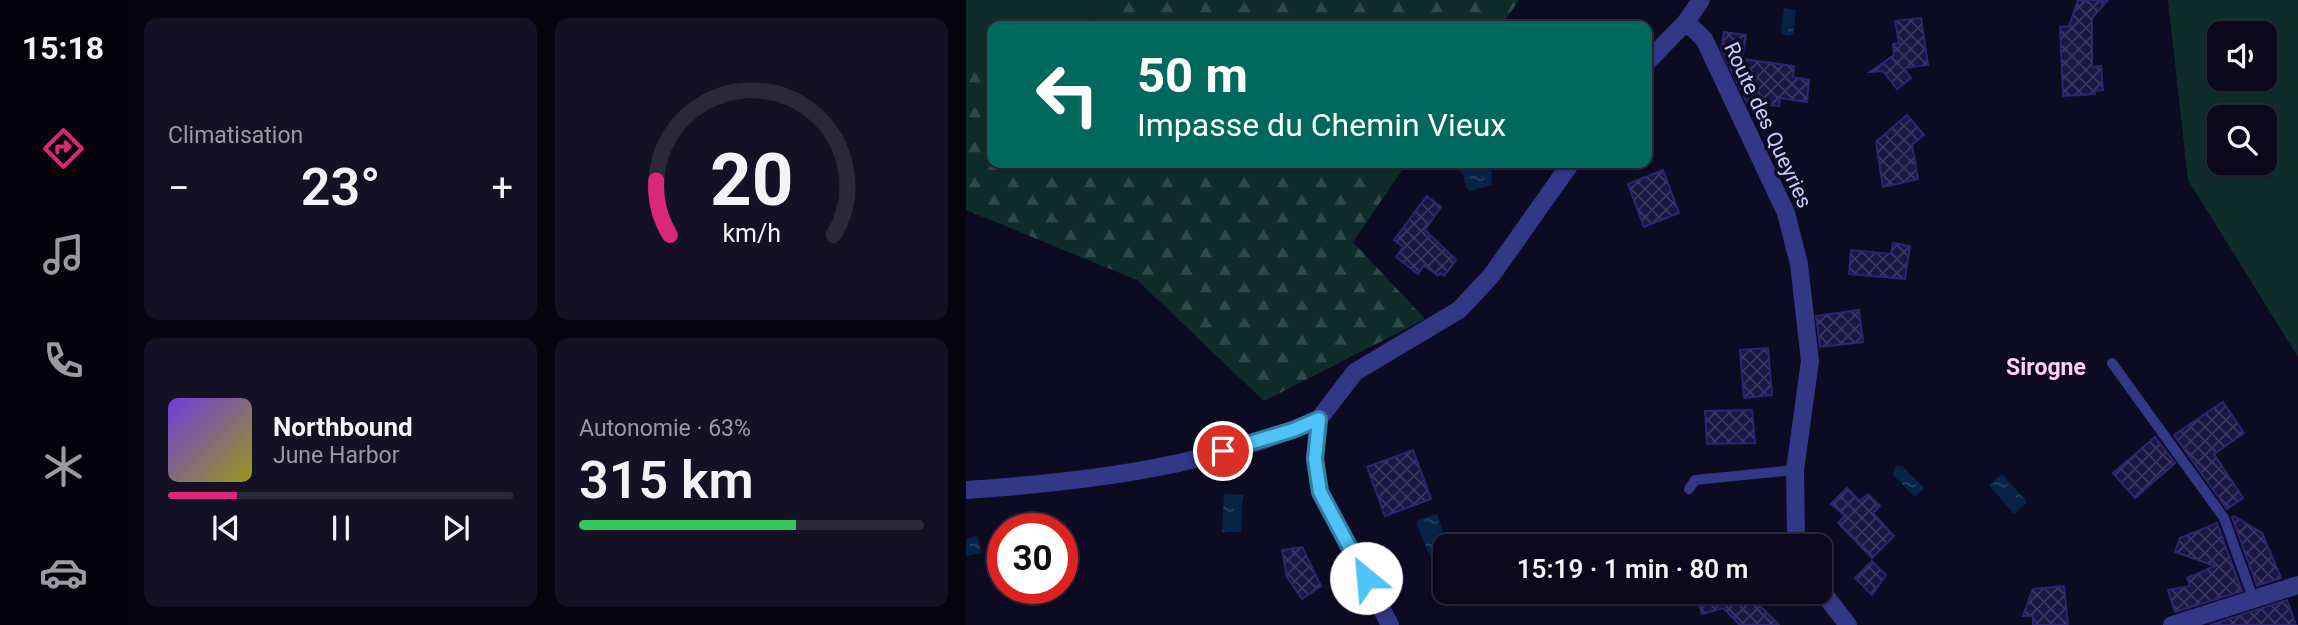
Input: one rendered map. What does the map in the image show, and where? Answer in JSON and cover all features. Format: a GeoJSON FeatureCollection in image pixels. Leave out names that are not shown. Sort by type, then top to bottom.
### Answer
{"type":"FeatureCollection","features":[{"type":"Feature","properties":{"kind":"street"},"geometry":{"type":"LineString","coordinates":[[1652,56],[1686,22],[1701,0]]}},
{"type":"Feature","properties":{"kind":"street","name":"Route des Queyries"},"geometry":{"type":"LineString","coordinates":[[1686,22],[1704,39],[1786,214],[1800,264],[1810,360],[1795,470],[1796,534]]}},
{"type":"Feature","properties":{"kind":"street"},"geometry":{"type":"LineString","coordinates":[[1390,625],[1320,492],[1315,459],[1319,419],[1355,372],[1459,310],[1491,276],[1567,168]]}},
{"type":"Feature","properties":{"kind":"street"},"geometry":{"type":"LineString","coordinates":[[966,490],[1079,481],[1146,470],[1248,444],[1319,419]]}},
{"type":"Feature","properties":{"kind":"street"},"geometry":{"type":"LineString","coordinates":[[2172,625],[2298,585]]}},
{"type":"Feature","properties":{"kind":"street"},"geometry":{"type":"LineString","coordinates":[[1832,604],[1848,625]]}},
{"type":"Feature","properties":{"kind":"lane"},"geometry":{"type":"LineString","coordinates":[[2112,363],[2224,519],[2254,601]]}},
{"type":"Feature","properties":{"kind":"lane"},"geometry":{"type":"LineString","coordinates":[[1689,489],[1695,480],[1795,470]]}},
{"type":"Feature","properties":{"kind":"green space"},"geometry":{"type":"Polygon","coordinates":[[[966,0],[1106,0],[1087,21],[987,21],[987,76],[966,59],[966,0]]]}},
{"type":"Feature","properties":{"kind":"green space"},"geometry":{"type":"Polygon","coordinates":[[[1106,0],[1519,0],[1504,21],[1087,21],[1106,0]]]}},
{"type":"Feature","properties":{"kind":"green space"},"geometry":{"type":"Polygon","coordinates":[[[2168,0],[2298,0],[2298,357],[2188,180],[2168,0]]]}},
{"type":"Feature","properties":{"kind":"green space"},"geometry":{"type":"Polygon","coordinates":[[[966,59],[987,76],[987,168],[1404,168],[1353,242],[1425,319],[1264,401],[1137,280],[966,210],[966,59]]]}},
{"type":"Feature","properties":{"kind":"water"},"geometry":{"type":"Polygon","coordinates":[[[1784,8],[1796,10],[1793,34],[1787,36],[1781,33],[1784,8]]]}},
{"type":"Feature","properties":{"kind":"water"},"geometry":{"type":"Polygon","coordinates":[[[1456,168],[1491,168],[1492,185],[1470,191],[1466,187],[1463,174],[1456,168]]]}},
{"type":"Feature","properties":{"kind":"water"},"geometry":{"type":"Polygon","coordinates":[[[1896,466],[1902,466],[1924,488],[1915,497],[1893,475],[1896,466]]]}},
{"type":"Feature","properties":{"kind":"water"},"geometry":{"type":"Polygon","coordinates":[[[2002,474],[2027,502],[2014,514],[1989,485],[2002,474]]]}},
{"type":"Feature","properties":{"kind":"water"},"geometry":{"type":"Polygon","coordinates":[[[1224,494],[1243,495],[1241,532],[1222,532],[1224,494]]]}},
{"type":"Feature","properties":{"kind":"water"},"geometry":{"type":"Polygon","coordinates":[[[1437,514],[1444,534],[1433,534],[1433,557],[1431,558],[1417,525],[1418,520],[1437,514]]]}},
{"type":"Feature","properties":{"kind":"water"},"geometry":{"type":"Polygon","coordinates":[[[978,536],[981,553],[966,556],[966,539],[978,536]]]}},
{"type":"Feature","properties":{"kind":"building"},"geometry":{"type":"Polygon","coordinates":[[[2078,0],[2108,0],[2092,18],[2092,67],[2101,66],[2103,90],[2094,91],[2095,94],[2063,96],[2060,27],[2069,26],[2078,0]]]}},
{"type":"Feature","properties":{"kind":"building"},"geometry":{"type":"Polygon","coordinates":[[[1921,18],[1928,65],[1904,68],[1911,78],[1897,89],[1883,71],[1870,72],[1894,55],[1893,44],[1899,43],[1895,21],[1921,18]]]}},
{"type":"Feature","properties":{"kind":"building"},"geometry":{"type":"Polygon","coordinates":[[[1724,32],[1746,35],[1742,59],[1794,66],[1793,77],[1809,80],[1807,102],[1780,98],[1779,106],[1747,103],[1721,49],[1724,32]]]}},
{"type":"Feature","properties":{"kind":"building"},"geometry":{"type":"Polygon","coordinates":[[[1907,115],[1924,135],[1912,145],[1918,179],[1883,187],[1876,142],[1907,115]]]}},
{"type":"Feature","properties":{"kind":"building"},"geometry":{"type":"Polygon","coordinates":[[[1663,170],[1679,213],[1644,227],[1628,184],[1663,170]]]}},
{"type":"Feature","properties":{"kind":"building"},"geometry":{"type":"Polygon","coordinates":[[[1427,196],[1441,207],[1425,230],[1456,260],[1444,276],[1440,273],[1438,276],[1424,265],[1418,274],[1396,257],[1403,247],[1394,240],[1427,196]]]}},
{"type":"Feature","properties":{"kind":"building"},"geometry":{"type":"Polygon","coordinates":[[[1893,243],[1910,246],[1905,279],[1849,274],[1851,250],[1891,254],[1893,243]]]}},
{"type":"Feature","properties":{"kind":"building"},"geometry":{"type":"Polygon","coordinates":[[[1859,310],[1863,342],[1820,347],[1816,316],[1859,310]]]}},
{"type":"Feature","properties":{"kind":"building"},"geometry":{"type":"Polygon","coordinates":[[[1768,348],[1772,395],[1744,398],[1740,350],[1768,348]]]}},
{"type":"Feature","properties":{"kind":"building"},"geometry":{"type":"Polygon","coordinates":[[[2223,402],[2244,433],[2214,454],[2243,498],[2227,509],[2174,435],[2223,402]]]}},
{"type":"Feature","properties":{"kind":"building"},"geometry":{"type":"Polygon","coordinates":[[[1752,410],[1755,443],[1707,444],[1705,411],[1752,410]]]}},
{"type":"Feature","properties":{"kind":"building"},"geometry":{"type":"Polygon","coordinates":[[[2155,437],[2175,463],[2135,498],[2113,473],[2155,437]]]}},
{"type":"Feature","properties":{"kind":"building"},"geometry":{"type":"Polygon","coordinates":[[[1413,450],[1431,499],[1385,516],[1367,467],[1413,450]]]}},
{"type":"Feature","properties":{"kind":"building"},"geometry":{"type":"Polygon","coordinates":[[[1847,488],[1860,501],[1868,494],[1880,506],[1873,513],[1894,536],[1872,558],[1838,523],[1845,516],[1831,504],[1847,488]]]}},
{"type":"Feature","properties":{"kind":"building"},"geometry":{"type":"Polygon","coordinates":[[[2232,517],[2262,533],[2281,578],[2257,586],[2232,517]]]}},
{"type":"Feature","properties":{"kind":"building"},"geometry":{"type":"Polygon","coordinates":[[[2217,523],[2242,591],[2175,612],[2168,590],[2190,586],[2187,578],[2215,566],[2175,552],[2180,538],[2217,523]]]}},
{"type":"Feature","properties":{"kind":"building"},"geometry":{"type":"Polygon","coordinates":[[[1302,547],[1321,586],[1302,599],[1287,577],[1282,550],[1302,547]]]}},
{"type":"Feature","properties":{"kind":"building"},"geometry":{"type":"Polygon","coordinates":[[[1872,561],[1886,575],[1872,595],[1855,578],[1872,561]]]}},
{"type":"Feature","properties":{"kind":"building"},"geometry":{"type":"Polygon","coordinates":[[[2064,586],[2068,625],[2033,625],[2033,616],[2023,616],[2033,589],[2064,586]]]}},
{"type":"Feature","properties":{"kind":"building"},"geometry":{"type":"Polygon","coordinates":[[[2287,600],[2296,625],[2210,625],[2287,600]]]}},
{"type":"Feature","properties":{"kind":"building"},"geometry":{"type":"Polygon","coordinates":[[[1699,604],[1758,604],[1779,625],[1740,625],[1723,608],[1702,614],[1699,604]]]}},
{"type":"Feature","properties":{"kind":"district","name":"Sirogne"},"geometry":{"type":"Point","coordinates":[2046,367]}},
{"type":"Feature","properties":{"kind":"route"},"geometry":{"type":"LineString","coordinates":[[1223,451],[1293,430],[1319,419],[1315,459],[1320,492],[1366,578]]}}]}
